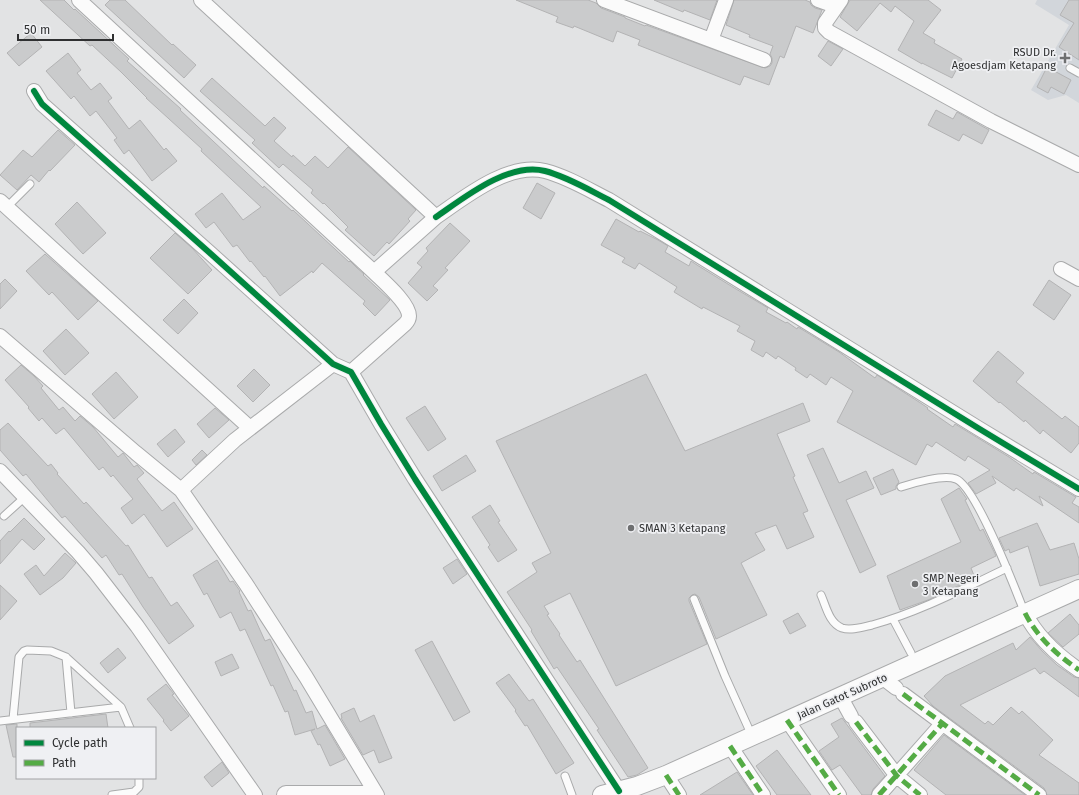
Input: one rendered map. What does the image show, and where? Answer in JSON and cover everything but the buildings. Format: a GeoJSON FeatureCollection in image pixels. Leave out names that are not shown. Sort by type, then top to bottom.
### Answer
{"type":"FeatureCollection","features":[{"type":"Feature","properties":{"kind":"street"},"geometry":{"type":"LineString","coordinates":[[79,0],[374,272],[406,307],[409,314],[408,319],[397,332],[351,372]]}},
{"type":"Feature","properties":{"kind":"street"},"geometry":{"type":"LineString","coordinates":[[201,0],[436,217]]}},
{"type":"Feature","properties":{"kind":"street"},"geometry":{"type":"LineString","coordinates":[[604,0],[764,60]]}},
{"type":"Feature","properties":{"kind":"street"},"geometry":{"type":"LineString","coordinates":[[711,40],[726,0]]}},
{"type":"Feature","properties":{"kind":"street"},"geometry":{"type":"LineString","coordinates":[[818,0],[838,3],[825,23],[825,28],[829,32],[991,121],[1079,165]]}},
{"type":"Feature","properties":{"kind":"street"},"geometry":{"type":"LineString","coordinates":[[34,91],[42,104],[333,364],[351,372],[380,424],[611,793]]}},
{"type":"Feature","properties":{"kind":"street"},"geometry":{"type":"LineString","coordinates":[[374,272],[436,217],[494,180],[523,169],[544,171],[561,176],[609,200],[629,212],[971,424],[1079,489]]}},
{"type":"Feature","properties":{"kind":"street"},"geometry":{"type":"LineString","coordinates":[[4,204],[250,428]]}},
{"type":"Feature","properties":{"kind":"street"},"geometry":{"type":"LineString","coordinates":[[1061,269],[1079,279]]}},
{"type":"Feature","properties":{"kind":"street"},"geometry":{"type":"LineString","coordinates":[[0,336],[181,490],[238,572],[298,664],[377,795]]}},
{"type":"Feature","properties":{"kind":"street"},"geometry":{"type":"LineString","coordinates":[[181,490],[250,428],[333,364]]}},
{"type":"Feature","properties":{"kind":"street"},"geometry":{"type":"LineString","coordinates":[[0,471],[26,496],[78,552],[137,626],[255,795]]}},
{"type":"Feature","properties":{"kind":"street","name":"Jalan Gatot Subroto"},"geometry":{"type":"LineString","coordinates":[[611,793],[637,786],[666,774],[840,696],[894,687],[913,659],[1023,610],[1079,590]]}},
{"type":"Feature","properties":{"kind":"street"},"geometry":{"type":"LineString","coordinates":[[1023,610],[1031,626],[1042,640],[1056,653],[1079,670]]}},
{"type":"Feature","properties":{"kind":"street"},"geometry":{"type":"LineString","coordinates":[[894,687],[1039,795]]}},
{"type":"Feature","properties":{"kind":"street"},"geometry":{"type":"LineString","coordinates":[[840,696],[853,719],[897,776],[920,795]]}},
{"type":"Feature","properties":{"kind":"street"},"geometry":{"type":"LineString","coordinates":[[787,720],[840,795]]}},
{"type":"Feature","properties":{"kind":"street"},"geometry":{"type":"LineString","coordinates":[[879,795],[942,724]]}},
{"type":"Feature","properties":{"kind":"street"},"geometry":{"type":"LineString","coordinates":[[730,746],[763,795]]}},
{"type":"Feature","properties":{"kind":"street"},"geometry":{"type":"LineString","coordinates":[[666,774],[680,795]]}},
{"type":"Feature","properties":{"kind":"street"},"geometry":{"type":"LineString","coordinates":[[286,795],[372,795]]}},
{"type":"Feature","properties":{"kind":"lane"},"geometry":{"type":"LineString","coordinates":[[1070,68],[1079,73]]}},
{"type":"Feature","properties":{"kind":"lane"},"geometry":{"type":"LineString","coordinates":[[4,204],[30,184]]}},
{"type":"Feature","properties":{"kind":"lane"},"geometry":{"type":"LineString","coordinates":[[901,487],[938,478],[955,478],[967,489],[981,513],[1007,568],[1023,610]]}},
{"type":"Feature","properties":{"kind":"lane"},"geometry":{"type":"LineString","coordinates":[[4,516],[26,496]]}},
{"type":"Feature","properties":{"kind":"lane"},"geometry":{"type":"LineString","coordinates":[[821,595],[829,616],[833,622],[843,628],[861,628],[893,620],[942,600],[1007,568]]}},
{"type":"Feature","properties":{"kind":"lane"},"geometry":{"type":"LineString","coordinates":[[694,599],[725,676],[752,736]]}},
{"type":"Feature","properties":{"kind":"lane"},"geometry":{"type":"LineString","coordinates":[[893,620],[913,659]]}},
{"type":"Feature","properties":{"kind":"lane"},"geometry":{"type":"LineString","coordinates":[[13,719],[19,657],[27,650],[51,651],[66,656],[121,707],[130,727]]}},
{"type":"Feature","properties":{"kind":"lane"},"geometry":{"type":"LineString","coordinates":[[66,656],[71,713]]}},
{"type":"Feature","properties":{"kind":"lane"},"geometry":{"type":"LineString","coordinates":[[0,721],[121,707]]}},
{"type":"Feature","properties":{"kind":"lane"},"geometry":{"type":"LineString","coordinates":[[565,776],[572,795]]}},
{"type":"Feature","properties":{"kind":"lane"},"geometry":{"type":"LineString","coordinates":[[114,795],[138,790],[140,784],[139,779]]}},
{"type":"Feature","properties":{"kind":"shaded area","name":"RSUD Dr. Agoesdjam Ketapang"},"geometry":{"type":"Polygon","coordinates":[[[1037,0],[1079,0],[1079,103],[1066,95],[1048,100],[1031,90],[1069,25],[1035,4],[1037,0]]]}},
{"type":"Feature","properties":{"kind":"marked path"},"geometry":{"type":"LineString","coordinates":[[1025,613],[1035,630],[1048,645],[1079,670]]}},
{"type":"Feature","properties":{"kind":"marked path"},"geometry":{"type":"LineString","coordinates":[[903,694],[1039,795]]}},
{"type":"Feature","properties":{"kind":"marked path"},"geometry":{"type":"LineString","coordinates":[[787,720],[839,795]]}},
{"type":"Feature","properties":{"kind":"marked path"},"geometry":{"type":"LineString","coordinates":[[856,722],[897,776],[920,795]]}},
{"type":"Feature","properties":{"kind":"marked path"},"geometry":{"type":"LineString","coordinates":[[879,795],[942,724]]}},
{"type":"Feature","properties":{"kind":"marked path"},"geometry":{"type":"LineString","coordinates":[[730,746],[763,795]]}},
{"type":"Feature","properties":{"kind":"marked path"},"geometry":{"type":"LineString","coordinates":[[666,775],[679,795]]}},
{"type":"Feature","properties":{"kind":"cycle path"},"geometry":{"type":"LineString","coordinates":[[34,91],[42,104],[333,364],[351,372],[415,479],[619,791]]}},
{"type":"Feature","properties":{"kind":"cycle path"},"geometry":{"type":"LineString","coordinates":[[436,217],[473,191],[502,176],[531,170],[545,171],[562,177],[609,200],[1079,489]]}},
{"type":"Feature","properties":{"kind":"place","name":"RSUD Dr. Agoesdjam Ketapang"},"geometry":{"type":"Point","coordinates":[1065,58]}},
{"type":"Feature","properties":{"kind":"place","name":"SMAN 3 Ketapang"},"geometry":{"type":"Point","coordinates":[631,528]}},
{"type":"Feature","properties":{"kind":"place","name":"SMP Negeri 3 Ketapang"},"geometry":{"type":"Point","coordinates":[915,584]}}]}
